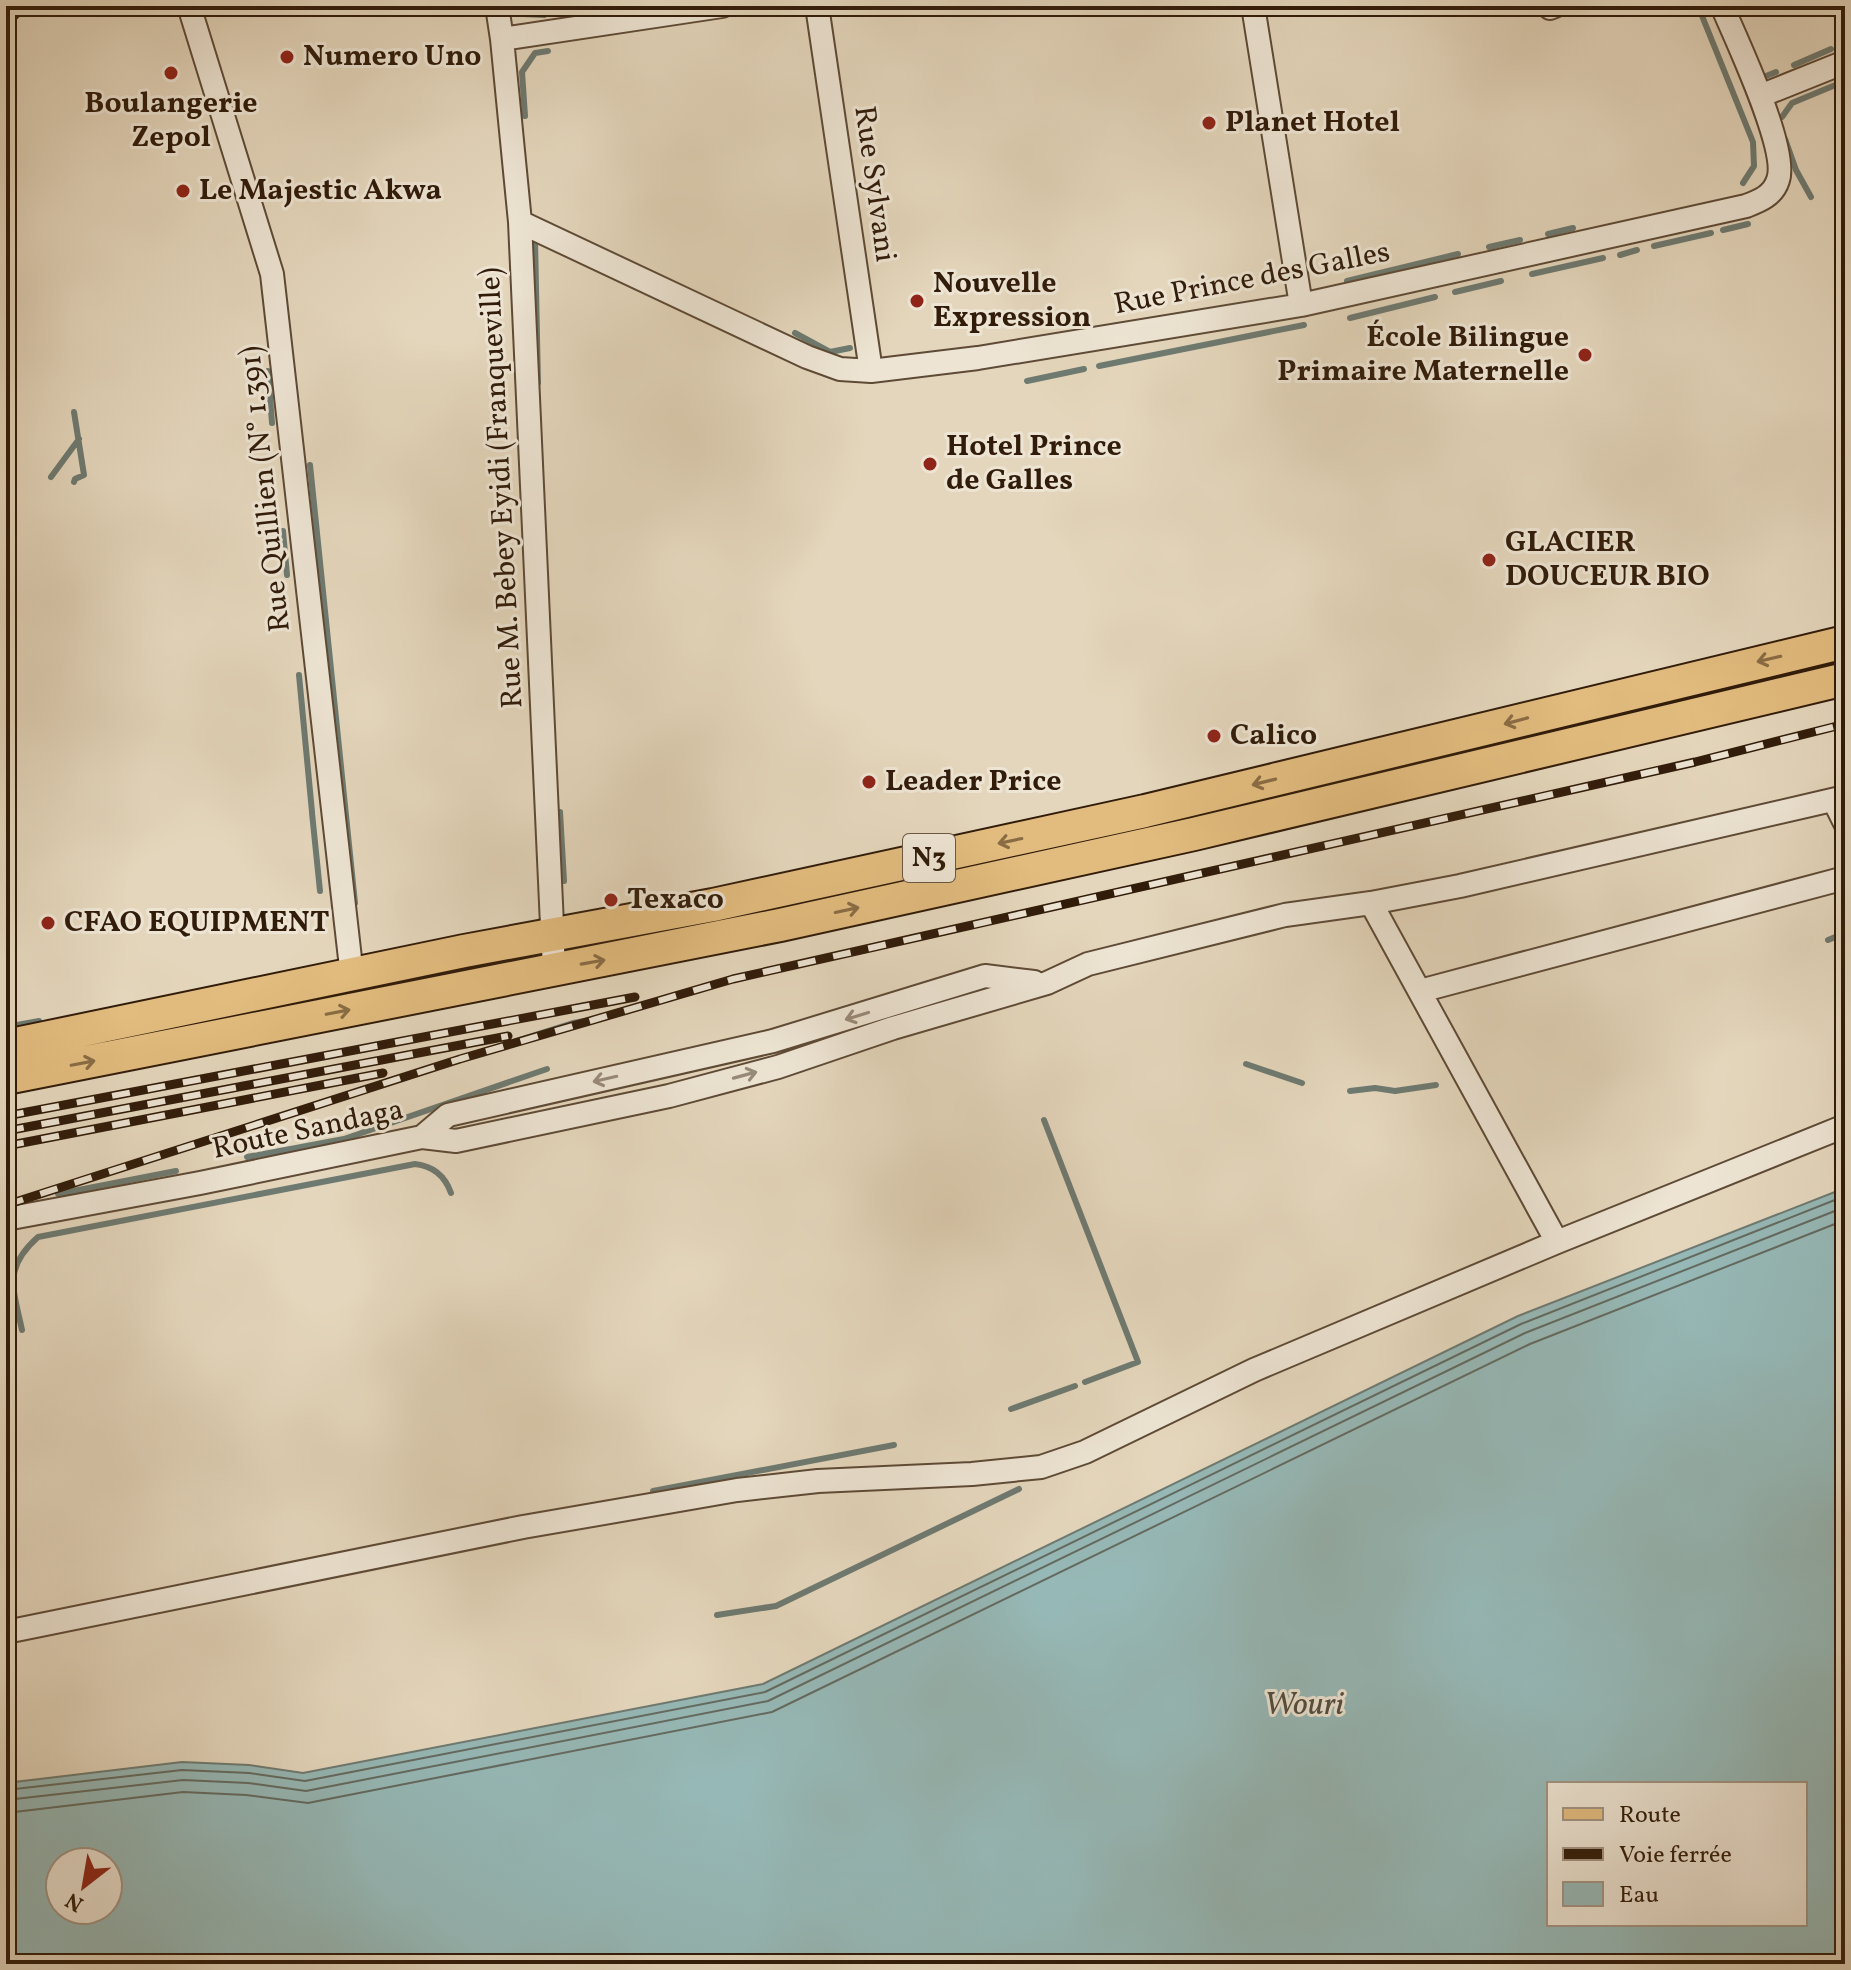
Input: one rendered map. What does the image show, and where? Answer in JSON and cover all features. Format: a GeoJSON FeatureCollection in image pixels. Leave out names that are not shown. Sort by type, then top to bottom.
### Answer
{"type":"FeatureCollection","features":[{"type":"Feature","properties":{"kind":"highway","name":"N3"},"geometry":{"type":"LineString","coordinates":[[6,1046],[552,934],[713,905],[1145,811],[1845,642]]}},
{"type":"Feature","properties":{"kind":"highway","name":"N3"},"geometry":{"type":"LineString","coordinates":[[6,1078],[780,925],[1194,834],[1845,679]]}},
{"type":"Feature","properties":{"kind":"street","name":"Rue Quillien (N° 1.391)"},"geometry":{"type":"LineString","coordinates":[[189,6],[272,274],[352,976]]}},
{"type":"Feature","properties":{"kind":"street","name":"Rue M. Bebey Eyidi (Franqueville)"},"geometry":{"type":"LineString","coordinates":[[497,6],[520,222],[554,969]]}},
{"type":"Feature","properties":{"kind":"street"},"geometry":{"type":"LineString","coordinates":[[502,39],[722,6]]}},
{"type":"Feature","properties":{"kind":"street","name":"Rue Sylvani"},"geometry":{"type":"LineString","coordinates":[[817,6],[871,371]]}},
{"type":"Feature","properties":{"kind":"street"},"geometry":{"type":"LineString","coordinates":[[1253,6],[1301,305]]}},
{"type":"Feature","properties":{"kind":"street"},"geometry":{"type":"LineString","coordinates":[[1722,6],[1760,96],[1845,62]]}},
{"type":"Feature","properties":{"kind":"street","name":"Rue Prince des Galles"},"geometry":{"type":"LineString","coordinates":[[520,222],[807,357],[840,369],[871,371],[978,358],[1301,305],[1746,206],[1766,198],[1778,182],[1781,164],[1760,96]]}},
{"type":"Feature","properties":{"kind":"street"},"geometry":{"type":"LineString","coordinates":[[422,1137],[448,1115],[773,1041],[992,998],[1047,983],[1088,964],[1285,915],[1460,886],[1840,799],[1845,823]]}},
{"type":"Feature","properties":{"kind":"street"},"geometry":{"type":"LineString","coordinates":[[1420,991],[1845,878]]}},
{"type":"Feature","properties":{"kind":"street"},"geometry":{"type":"LineString","coordinates":[[1371,903],[1557,1242]]}},
{"type":"Feature","properties":{"kind":"street"},"geometry":{"type":"LineString","coordinates":[[890,1017],[985,976],[1047,983]]}},
{"type":"Feature","properties":{"kind":"street"},"geometry":{"type":"LineString","coordinates":[[985,976],[992,998]]}},
{"type":"Feature","properties":{"kind":"street","name":"Route Sandaga"},"geometry":{"type":"LineString","coordinates":[[6,1219],[422,1137],[456,1141],[669,1096],[778,1067],[890,1017]]}},
{"type":"Feature","properties":{"kind":"street"},"geometry":{"type":"LineString","coordinates":[[6,1632],[523,1527],[737,1490],[818,1481],[972,1474],[1041,1467],[1085,1452],[1254,1370],[1557,1242],[1845,1126]]}},
{"type":"Feature","properties":{"kind":"water","name":"Wouri"},"geometry":{"type":"Polygon","coordinates":[[[1845,1188],[1845,1964],[6,1964],[6,1783],[182,1762],[249,1765],[303,1773],[763,1684],[1518,1316],[1845,1188]]]}},
{"type":"Feature","properties":{"kind":"waterway"},"geometry":{"type":"LineString","coordinates":[[514,6],[523,14],[544,15]]}},
{"type":"Feature","properties":{"kind":"waterway"},"geometry":{"type":"LineString","coordinates":[[1698,6],[1753,142],[1754,166],[1743,183]]}},
{"type":"Feature","properties":{"kind":"waterway"},"geometry":{"type":"LineString","coordinates":[[1794,65],[1831,49]]}},
{"type":"Feature","properties":{"kind":"waterway"},"geometry":{"type":"LineString","coordinates":[[525,116],[522,72],[535,53],[548,51]]}},
{"type":"Feature","properties":{"kind":"waterway"},"geometry":{"type":"LineString","coordinates":[[1760,74],[1761,78],[1776,72]]}},
{"type":"Feature","properties":{"kind":"waterway"},"geometry":{"type":"LineString","coordinates":[[1778,121],[1777,117],[1782,117],[1792,103],[1845,81]]}},
{"type":"Feature","properties":{"kind":"waterway"},"geometry":{"type":"LineString","coordinates":[[1785,139],[1796,170],[1811,197]]}},
{"type":"Feature","properties":{"kind":"waterway"},"geometry":{"type":"LineString","coordinates":[[1723,230],[1748,224]]}},
{"type":"Feature","properties":{"kind":"waterway"},"geometry":{"type":"LineString","coordinates":[[1548,234],[1573,228]]}},
{"type":"Feature","properties":{"kind":"waterway"},"geometry":{"type":"LineString","coordinates":[[1654,246],[1711,233]]}},
{"type":"Feature","properties":{"kind":"waterway"},"geometry":{"type":"LineString","coordinates":[[535,239],[538,383]]}},
{"type":"Feature","properties":{"kind":"waterway"},"geometry":{"type":"LineString","coordinates":[[1489,247],[1520,240]]}},
{"type":"Feature","properties":{"kind":"waterway"},"geometry":{"type":"LineString","coordinates":[[1620,255],[1637,250]]}},
{"type":"Feature","properties":{"kind":"waterway"},"geometry":{"type":"LineString","coordinates":[[1347,281],[1458,254]]}},
{"type":"Feature","properties":{"kind":"waterway"},"geometry":{"type":"LineString","coordinates":[[1532,274],[1603,258]]}},
{"type":"Feature","properties":{"kind":"waterway"},"geometry":{"type":"LineString","coordinates":[[1455,292],[1501,281]]}},
{"type":"Feature","properties":{"kind":"waterway"},"geometry":{"type":"LineString","coordinates":[[1350,318],[1435,297]]}},
{"type":"Feature","properties":{"kind":"waterway"},"geometry":{"type":"LineString","coordinates":[[1099,366],[1304,325]]}},
{"type":"Feature","properties":{"kind":"waterway"},"geometry":{"type":"LineString","coordinates":[[795,333],[830,352],[850,348]]}},
{"type":"Feature","properties":{"kind":"waterway"},"geometry":{"type":"LineString","coordinates":[[1027,381],[1084,369]]}},
{"type":"Feature","properties":{"kind":"waterway"},"geometry":{"type":"LineString","coordinates":[[268,371],[272,423]]}},
{"type":"Feature","properties":{"kind":"waterway"},"geometry":{"type":"LineString","coordinates":[[74,412],[84,475],[74,482]]}},
{"type":"Feature","properties":{"kind":"waterway"},"geometry":{"type":"LineString","coordinates":[[51,477],[79,439]]}},
{"type":"Feature","properties":{"kind":"waterway"},"geometry":{"type":"LineString","coordinates":[[310,465],[355,903]]}},
{"type":"Feature","properties":{"kind":"waterway"},"geometry":{"type":"LineString","coordinates":[[283,531],[287,575]]}},
{"type":"Feature","properties":{"kind":"waterway"},"geometry":{"type":"LineString","coordinates":[[299,675],[312,812]]}},
{"type":"Feature","properties":{"kind":"waterway"},"geometry":{"type":"LineString","coordinates":[[560,812],[564,881]]}},
{"type":"Feature","properties":{"kind":"waterway"},"geometry":{"type":"LineString","coordinates":[[312,813],[320,891]]}},
{"type":"Feature","properties":{"kind":"waterway"},"geometry":{"type":"LineString","coordinates":[[1828,940],[1845,933]]}},
{"type":"Feature","properties":{"kind":"waterway"},"geometry":{"type":"LineString","coordinates":[[330,1100],[573,1023],[597,1019]]}},
{"type":"Feature","properties":{"kind":"waterway"},"geometry":{"type":"LineString","coordinates":[[6,1027],[39,1021]]}},
{"type":"Feature","properties":{"kind":"waterway"},"geometry":{"type":"LineString","coordinates":[[1246,1064],[1302,1083]]}},
{"type":"Feature","properties":{"kind":"waterway"},"geometry":{"type":"LineString","coordinates":[[247,1157],[344,1139],[547,1069]]}},
{"type":"Feature","properties":{"kind":"waterway"},"geometry":{"type":"LineString","coordinates":[[1350,1091],[1375,1088],[1395,1091],[1436,1085]]}},
{"type":"Feature","properties":{"kind":"waterway"},"geometry":{"type":"LineString","coordinates":[[1044,1120],[1138,1362],[1085,1382]]}},
{"type":"Feature","properties":{"kind":"waterway"},"geometry":{"type":"LineString","coordinates":[[22,1330],[14,1290],[15,1269],[19,1259],[38,1237],[415,1164],[438,1173],[451,1193]]}},
{"type":"Feature","properties":{"kind":"waterway"},"geometry":{"type":"LineString","coordinates":[[58,1194],[176,1171]]}},
{"type":"Feature","properties":{"kind":"waterway"},"geometry":{"type":"LineString","coordinates":[[1011,1409],[1075,1386]]}},
{"type":"Feature","properties":{"kind":"waterway"},"geometry":{"type":"LineString","coordinates":[[653,1491],[894,1445]]}},
{"type":"Feature","properties":{"kind":"waterway"},"geometry":{"type":"LineString","coordinates":[[717,1615],[776,1606],[1019,1489]]}},
{"type":"Feature","properties":{"kind":"railway"},"geometry":{"type":"LineString","coordinates":[[6,1205],[460,1059],[733,979],[1695,762],[1845,724]]}},
{"type":"Feature","properties":{"kind":"railway"},"geometry":{"type":"LineString","coordinates":[[6,1116],[635,997]]}},
{"type":"Feature","properties":{"kind":"railway"},"geometry":{"type":"LineString","coordinates":[[6,1131],[508,1036]]}},
{"type":"Feature","properties":{"kind":"railway"},"geometry":{"type":"LineString","coordinates":[[6,1146],[383,1073]]}},
{"type":"Feature","properties":{"kind":"place","name":"Numero Uno"},"geometry":{"type":"Point","coordinates":[287,57]}},
{"type":"Feature","properties":{"kind":"place","name":"Boulangerie Zepol"},"geometry":{"type":"Point","coordinates":[171,73]}},
{"type":"Feature","properties":{"kind":"place","name":"Planet Hotel"},"geometry":{"type":"Point","coordinates":[1209,123]}},
{"type":"Feature","properties":{"kind":"place","name":"Le Majestic Akwa"},"geometry":{"type":"Point","coordinates":[183,191]}},
{"type":"Feature","properties":{"kind":"place","name":"Nouvelle Expression"},"geometry":{"type":"Point","coordinates":[917,301]}},
{"type":"Feature","properties":{"kind":"place","name":"École Bilingue Primaire Maternelle"},"geometry":{"type":"Point","coordinates":[1585,355]}},
{"type":"Feature","properties":{"kind":"place","name":"Hotel Prince de Galles"},"geometry":{"type":"Point","coordinates":[930,464]}},
{"type":"Feature","properties":{"kind":"place","name":"GLACIER DOUCEUR BIO"},"geometry":{"type":"Point","coordinates":[1489,560]}},
{"type":"Feature","properties":{"kind":"place","name":"Calico"},"geometry":{"type":"Point","coordinates":[1214,736]}},
{"type":"Feature","properties":{"kind":"place","name":"Leader Price"},"geometry":{"type":"Point","coordinates":[869,782]}},
{"type":"Feature","properties":{"kind":"place","name":"Texaco"},"geometry":{"type":"Point","coordinates":[611,900]}},
{"type":"Feature","properties":{"kind":"place","name":"CFAO EQUIPMENT"},"geometry":{"type":"Point","coordinates":[48,923]}}]}
